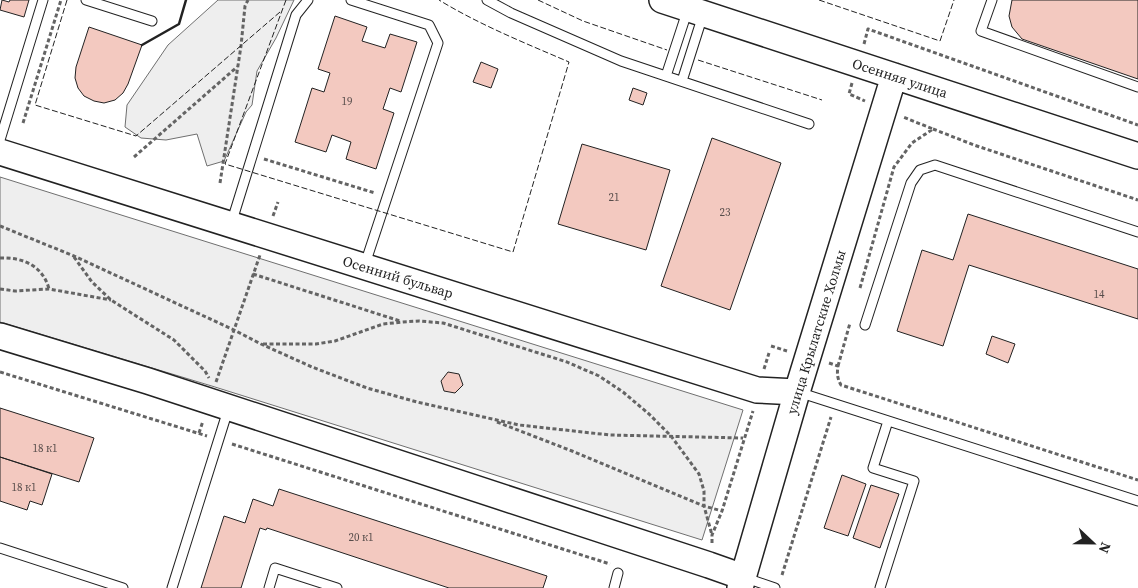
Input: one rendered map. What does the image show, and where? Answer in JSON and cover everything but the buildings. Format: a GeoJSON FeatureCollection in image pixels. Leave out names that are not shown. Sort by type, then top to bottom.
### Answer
{"type":"FeatureCollection","features":[{"type":"Feature","properties":{"kind":"street","name":"Осенняя улица"},"geometry":{"type":"LineString","coordinates":[[662,0],[1138,156]]}},
{"type":"Feature","properties":{"kind":"street","name":"улица Крылатские Холмы"},"geometry":{"type":"LineString","coordinates":[[742,582],[797,392],[894,76]]}},
{"type":"Feature","properties":{"kind":"street","name":"Осенний бульвар"},"geometry":{"type":"LineString","coordinates":[[0,152],[757,390],[797,392]]}},
{"type":"Feature","properties":{"kind":"street"},"geometry":{"type":"LineString","coordinates":[[0,336],[148,381],[709,564],[742,582]]}},
{"type":"Feature","properties":{"kind":"lane"},"geometry":{"type":"LineString","coordinates":[[0,140],[44,0]]}},
{"type":"Feature","properties":{"kind":"lane"},"geometry":{"type":"LineString","coordinates":[[86,0],[152,20]]}},
{"type":"Feature","properties":{"kind":"lane"},"geometry":{"type":"LineString","coordinates":[[231,224],[296,15],[308,0]]}},
{"type":"Feature","properties":{"kind":"lane"},"geometry":{"type":"LineString","coordinates":[[351,0],[428,26],[438,43],[365,266]]}},
{"type":"Feature","properties":{"kind":"lane"},"geometry":{"type":"LineString","coordinates":[[487,0],[511,14],[612,57],[809,124]]}},
{"type":"Feature","properties":{"kind":"lane"},"geometry":{"type":"LineString","coordinates":[[992,0],[981,31],[1138,87]]}},
{"type":"Feature","properties":{"kind":"lane"},"geometry":{"type":"LineString","coordinates":[[666,76],[697,10]]}},
{"type":"Feature","properties":{"kind":"lane"},"geometry":{"type":"LineString","coordinates":[[682,81],[697,10]]}},
{"type":"Feature","properties":{"kind":"lane"},"geometry":{"type":"LineString","coordinates":[[865,325],[911,183],[920,170],[935,165],[1138,232]]}},
{"type":"Feature","properties":{"kind":"lane"},"geometry":{"type":"LineString","coordinates":[[797,392],[1138,501]]}},
{"type":"Feature","properties":{"kind":"lane"},"geometry":{"type":"LineString","coordinates":[[172,588],[229,408]]}},
{"type":"Feature","properties":{"kind":"lane"},"geometry":{"type":"LineString","coordinates":[[880,588],[914,481],[873,468],[888,421]]}},
{"type":"Feature","properties":{"kind":"lane"},"geometry":{"type":"LineString","coordinates":[[0,548],[123,588]]}},
{"type":"Feature","properties":{"kind":"lane"},"geometry":{"type":"LineString","coordinates":[[269,588],[275,568],[337,588]]}},
{"type":"Feature","properties":{"kind":"lane"},"geometry":{"type":"LineString","coordinates":[[614,588],[618,573]]}},
{"type":"Feature","properties":{"kind":"lane"},"geometry":{"type":"LineString","coordinates":[[309,588],[318,582]]}},
{"type":"Feature","properties":{"kind":"lane"},"geometry":{"type":"LineString","coordinates":[[742,582],[775,588]]}},
{"type":"Feature","properties":{"kind":"path"},"geometry":{"type":"LineString","coordinates":[[22,123],[61,0]]}},
{"type":"Feature","properties":{"kind":"path"},"geometry":{"type":"LineString","coordinates":[[220,183],[238,67],[245,6],[248,0]]}},
{"type":"Feature","properties":{"kind":"path"},"geometry":{"type":"LineString","coordinates":[[868,29],[1138,125]]}},
{"type":"Feature","properties":{"kind":"path"},"geometry":{"type":"LineString","coordinates":[[134,157],[238,67]]}},
{"type":"Feature","properties":{"kind":"path"},"geometry":{"type":"LineString","coordinates":[[933,129],[974,145],[1138,200]]}},
{"type":"Feature","properties":{"kind":"path"},"geometry":{"type":"LineString","coordinates":[[252,155],[388,197]]}},
{"type":"Feature","properties":{"kind":"path"},"geometry":{"type":"LineString","coordinates":[[74,256],[92,282],[111,300],[174,340],[205,371],[215,387],[278,202]]}},
{"type":"Feature","properties":{"kind":"path"},"geometry":{"type":"LineString","coordinates":[[0,226],[74,256],[312,367],[367,388],[418,402],[519,425],[601,434],[743,438]]}},
{"type":"Feature","properties":{"kind":"path"},"geometry":{"type":"LineString","coordinates":[[0,258],[20,260],[36,266],[47,280],[49,289]]}},
{"type":"Feature","properties":{"kind":"path"},"geometry":{"type":"LineString","coordinates":[[253,274],[403,322]]}},
{"type":"Feature","properties":{"kind":"path"},"geometry":{"type":"LineString","coordinates":[[0,289],[15,291],[49,289],[111,300]]}},
{"type":"Feature","properties":{"kind":"path"},"geometry":{"type":"LineString","coordinates":[[261,344],[316,344],[383,324],[419,321],[443,323],[567,362],[599,376],[624,392],[671,436],[699,474],[704,491],[704,506],[712,535],[722,511],[743,438],[752,416],[757,390],[769,353]]}},
{"type":"Feature","properties":{"kind":"path"},"geometry":{"type":"LineString","coordinates":[[771,346],[838,366],[837,374],[841,385],[780,579]]}},
{"type":"Feature","properties":{"kind":"path"},"geometry":{"type":"LineString","coordinates":[[0,372],[609,563],[618,573]]}},
{"type":"Feature","properties":{"kind":"path"},"geometry":{"type":"LineString","coordinates":[[841,385],[1138,480]]}},
{"type":"Feature","properties":{"kind":"path"},"geometry":{"type":"LineString","coordinates":[[486,417],[704,506],[722,511]]}},
{"type":"Feature","properties":{"kind":"shaded area"},"geometry":{"type":"Polygon","coordinates":[[[218,0],[294,0],[276,38],[257,71],[252,105],[246,112],[224,161],[207,166],[197,134],[166,140],[141,138],[125,127],[127,105],[168,45],[218,0]]]}},
{"type":"Feature","properties":{"kind":"shaded area"},"geometry":{"type":"Polygon","coordinates":[[[0,177],[743,410],[702,540],[215,387],[0,322],[0,177]]]}},
{"type":"Feature","properties":{"kind":"fence"},"geometry":{"type":"LineString","coordinates":[[67,0],[35,105],[136,136],[280,12]]}},
{"type":"Feature","properties":{"kind":"fence"},"geometry":{"type":"LineString","coordinates":[[286,0],[225,164],[513,252],[569,62],[487,26],[439,0]]}},
{"type":"Feature","properties":{"kind":"fence"},"geometry":{"type":"LineString","coordinates":[[538,0],[583,21],[667,50]]}},
{"type":"Feature","properties":{"kind":"fence"},"geometry":{"type":"LineString","coordinates":[[819,0],[940,41],[954,0]]}},
{"type":"Feature","properties":{"kind":"fence"},"geometry":{"type":"LineString","coordinates":[[698,60],[822,100]]}},
{"type":"Feature","properties":{"kind":"wall"},"geometry":{"type":"LineString","coordinates":[[142,45],[179,24],[186,0]]}}]}
